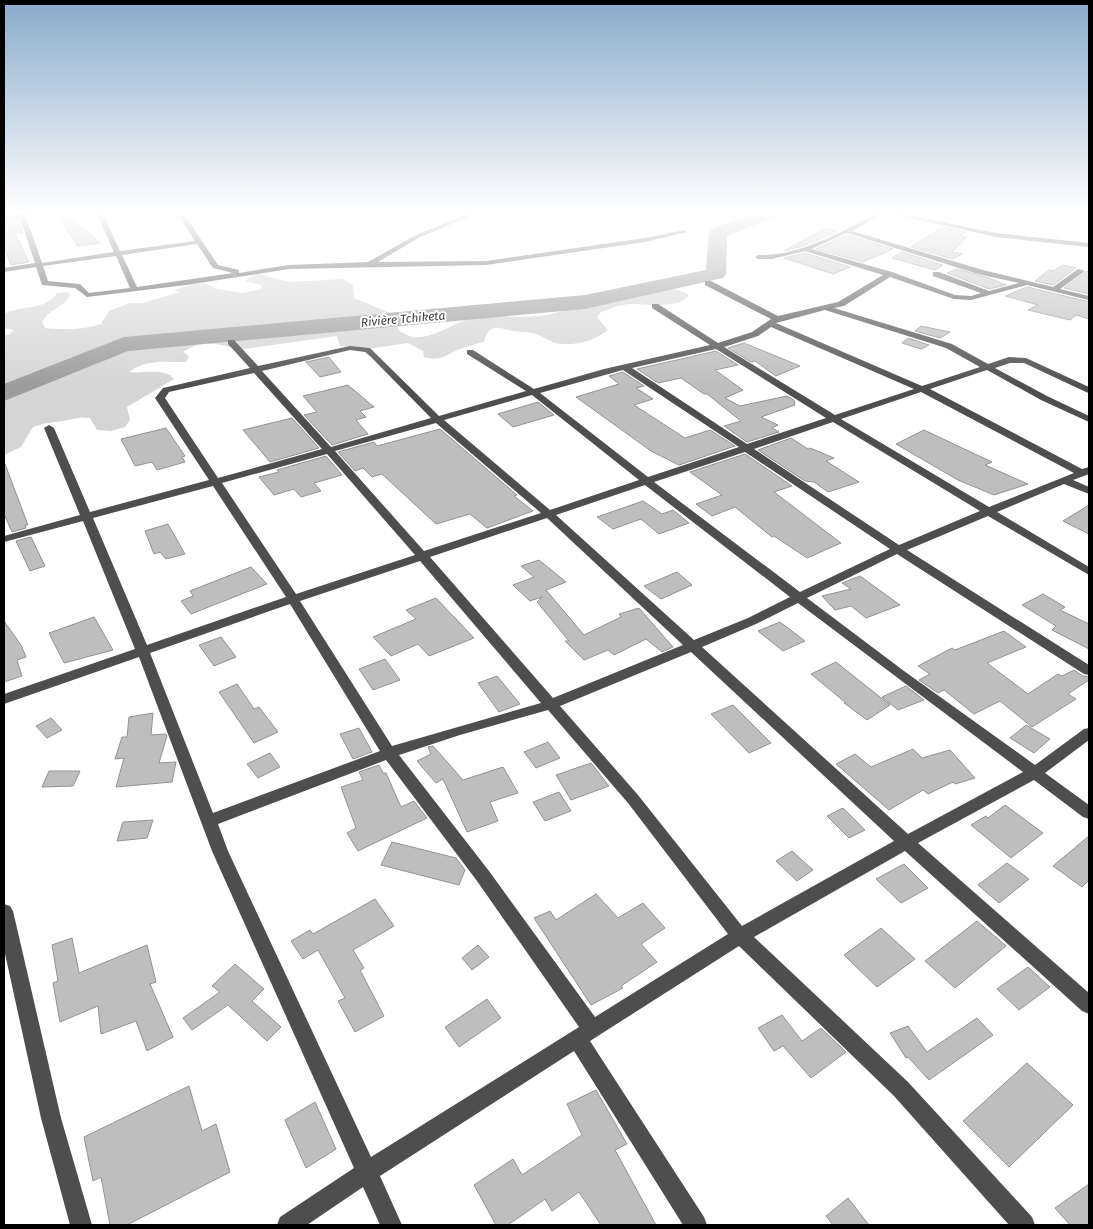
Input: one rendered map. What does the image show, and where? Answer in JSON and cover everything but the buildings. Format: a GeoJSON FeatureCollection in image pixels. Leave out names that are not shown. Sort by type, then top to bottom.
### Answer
{"type":"FeatureCollection","features":[{"type":"Feature","properties":{"kind":"street"},"geometry":{"type":"LineString","coordinates":[[42,271],[45,283],[78,286],[87,295],[134,288],[173,285],[261,271]]}},
{"type":"Feature","properties":{"kind":"street"},"geometry":{"type":"LineString","coordinates":[[126,271],[134,288]]}},
{"type":"Feature","properties":{"kind":"street"},"geometry":{"type":"LineString","coordinates":[[233,271],[244,274]]}},
{"type":"Feature","properties":{"kind":"street"},"geometry":{"type":"LineString","coordinates":[[879,271],[954,297],[971,298],[1026,284]]}},
{"type":"Feature","properties":{"kind":"street"},"geometry":{"type":"LineString","coordinates":[[979,271],[1089,298]]}},
{"type":"Feature","properties":{"kind":"street"},"geometry":{"type":"LineString","coordinates":[[1054,290],[1080,271]]}},
{"type":"Feature","properties":{"kind":"street"},"geometry":{"type":"LineString","coordinates":[[4,539],[625,367],[717,346],[755,334],[774,321],[841,304],[888,274]]}},
{"type":"Feature","properties":{"kind":"street"},"geometry":{"type":"LineString","coordinates":[[936,274],[988,293]]}},
{"type":"Feature","properties":{"kind":"street"},"geometry":{"type":"LineString","coordinates":[[708,283],[774,321],[922,389],[1086,471]]}},
{"type":"Feature","properties":{"kind":"street"},"geometry":{"type":"LineString","coordinates":[[655,306],[832,418],[1089,572]]}},
{"type":"Feature","properties":{"kind":"street"},"geometry":{"type":"LineString","coordinates":[[826,308],[949,346],[1044,398],[1089,419]]}},
{"type":"Feature","properties":{"kind":"street"},"geometry":{"type":"LineString","coordinates":[[231,342],[422,555],[633,799],[740,936],[901,1089],[1024,1225]]}},
{"type":"Feature","properties":{"kind":"street"},"geometry":{"type":"LineString","coordinates":[[696,1225],[585,1035],[483,876],[389,753],[293,599],[160,398],[166,390],[350,348],[367,350],[437,419],[548,513],[907,843],[1089,1005]]}},
{"type":"Feature","properties":{"kind":"street"},"geometry":{"type":"LineString","coordinates":[[470,352],[533,392],[799,597],[1089,813]]}},
{"type":"Feature","properties":{"kind":"street"},"geometry":{"type":"LineString","coordinates":[[4,699],[422,555],[1009,360],[1026,361],[1089,390]]}},
{"type":"Feature","properties":{"kind":"street"},"geometry":{"type":"LineString","coordinates":[[625,367],[898,549],[1089,671]]}},
{"type":"Feature","properties":{"kind":"street"},"geometry":{"type":"LineString","coordinates":[[49,428],[143,651],[224,860],[391,1225]]}},
{"type":"Feature","properties":{"kind":"street"},"geometry":{"type":"LineString","coordinates":[[209,821],[389,753],[457,731],[550,705],[752,620],[898,549],[1086,471]]}},
{"type":"Feature","properties":{"kind":"street"},"geometry":{"type":"LineString","coordinates":[[1064,480],[1089,492]]}},
{"type":"Feature","properties":{"kind":"street"},"geometry":{"type":"LineString","coordinates":[[288,1225],[366,1172],[740,936],[962,811],[1035,773],[1089,733]]}},
{"type":"Feature","properties":{"kind":"street"},"geometry":{"type":"LineString","coordinates":[[4,910],[6,931],[51,1118],[80,1225]]}},
{"type":"Feature","properties":{"kind":"shaded area"},"geometry":{"type":"Polygon","coordinates":[[[258,274],[290,282],[342,279],[353,285],[354,298],[390,313],[389,315],[393,316],[399,331],[413,337],[437,333],[475,318],[540,316],[638,291],[676,290],[689,295],[683,300],[667,305],[630,304],[614,307],[600,313],[597,317],[608,330],[586,342],[561,344],[533,333],[494,328],[488,332],[484,342],[466,347],[441,358],[424,357],[423,351],[408,343],[374,348],[340,346],[337,336],[244,349],[208,343],[200,344],[183,352],[189,356],[186,362],[149,363],[129,372],[159,372],[170,375],[174,379],[127,407],[130,420],[125,427],[111,431],[97,430],[90,418],[78,418],[40,425],[33,427],[21,447],[4,455],[4,336],[14,330],[4,328],[4,314],[46,303],[57,293],[68,292],[70,296],[67,300],[48,314],[42,323],[45,328],[87,327],[101,324],[109,311],[130,303],[142,303],[180,292],[174,290],[194,284],[205,283],[216,289],[242,293],[262,289],[262,285],[245,281],[249,277],[258,274]]]}},
{"type":"Feature","properties":{"kind":"waterway","name":"Rivière Tchiketa"},"geometry":{"type":"LineString","coordinates":[[4,393],[124,344],[585,302],[716,274],[716,271]]}}]}
